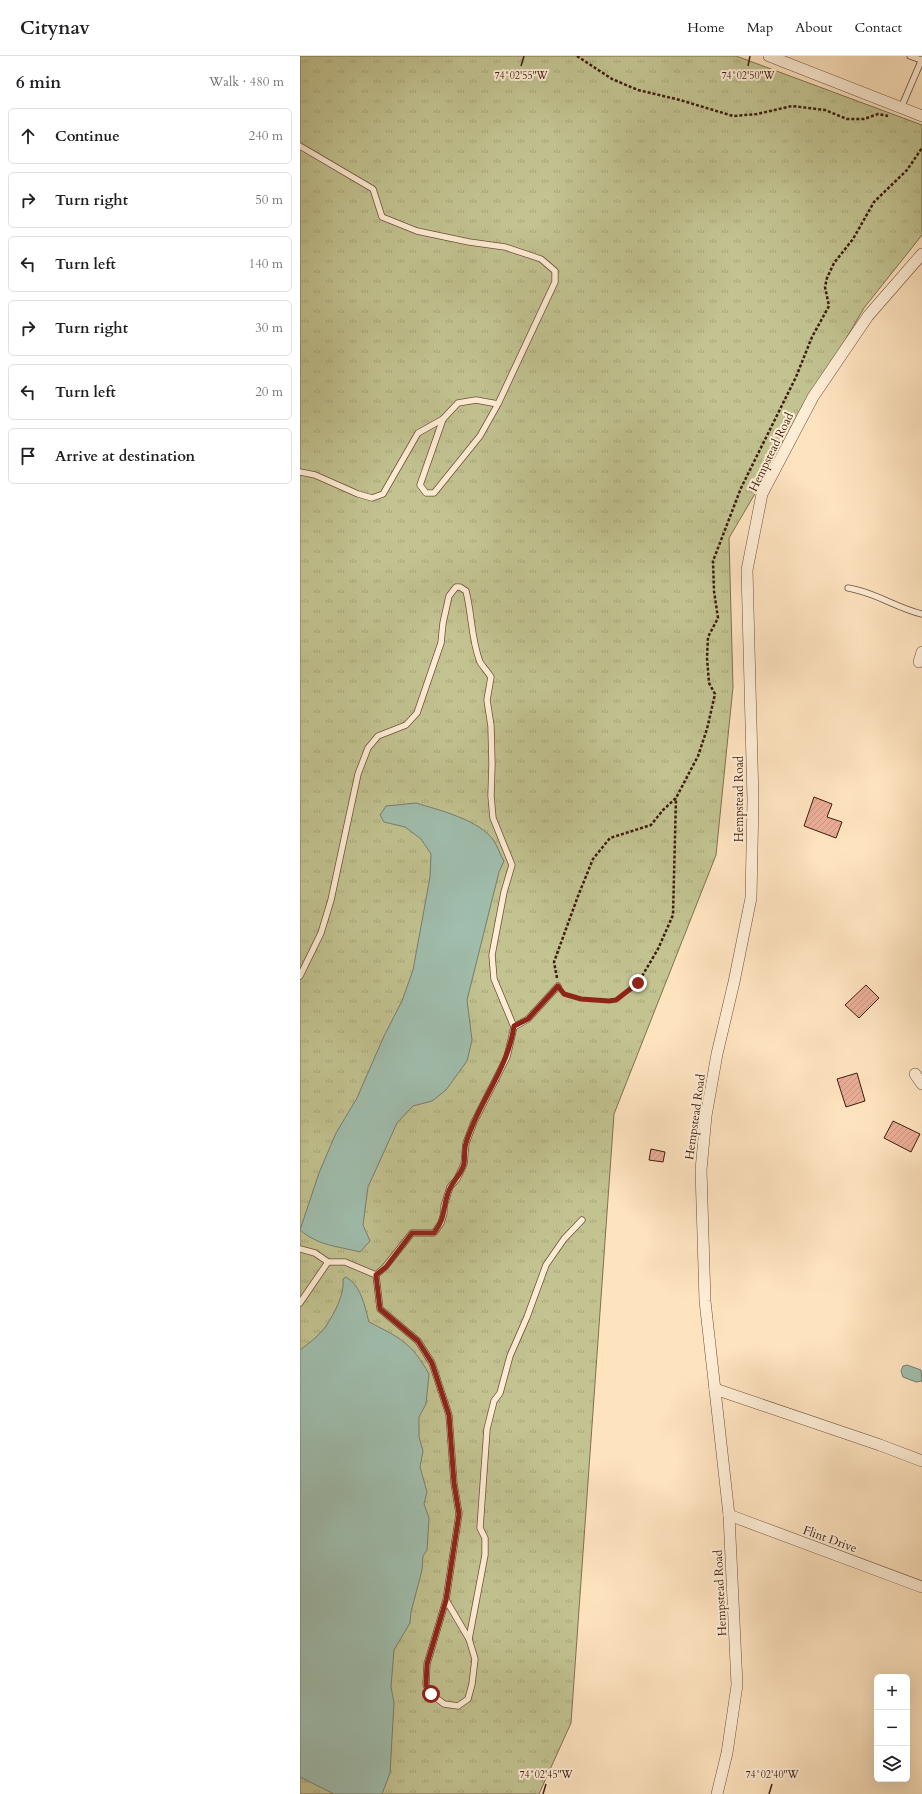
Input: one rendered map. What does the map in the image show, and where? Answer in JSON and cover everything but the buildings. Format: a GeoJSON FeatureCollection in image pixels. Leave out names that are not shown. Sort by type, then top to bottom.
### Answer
{"type":"FeatureCollection","features":[{"type":"Feature","properties":{"kind":"street"},"geometry":{"type":"LineString","coordinates":[[775,57],[922,116]]}},
{"type":"Feature","properties":{"kind":"street","name":"Hempstead Road"},"geometry":{"type":"LineString","coordinates":[[717,1794],[727,1753],[737,1685],[730,1515],[705,1301],[701,1170],[706,1116],[750,898],[753,800],[747,570],[762,494],[813,397],[868,316],[922,254]]}},
{"type":"Feature","properties":{"kind":"street"},"geometry":{"type":"LineString","coordinates":[[915,1074],[922,1084]]}},
{"type":"Feature","properties":{"kind":"street"},"geometry":{"type":"LineString","coordinates":[[715,1389],[872,1442],[922,1461]]}},
{"type":"Feature","properties":{"kind":"street","name":"Flint Drive"},"geometry":{"type":"LineString","coordinates":[[730,1515],[922,1587]]}},
{"type":"Feature","properties":{"kind":"lane"},"geometry":{"type":"LineString","coordinates":[[901,108],[922,60],[910,56]]}},
{"type":"Feature","properties":{"kind":"lane"},"geometry":{"type":"LineString","coordinates":[[300,146],[373,189],[382,217],[417,231],[469,242],[506,247],[541,259],[555,271],[555,282],[498,404],[480,436],[434,493],[426,493],[420,485],[443,419]]}},
{"type":"Feature","properties":{"kind":"lane"},"geometry":{"type":"LineString","coordinates":[[300,472],[315,475],[358,494],[372,498],[383,494],[418,433],[443,419],[458,403],[476,400],[498,404]]}},
{"type":"Feature","properties":{"kind":"lane"},"geometry":{"type":"LineString","coordinates":[[300,976],[321,934],[331,900],[358,774],[368,748],[378,736],[406,725],[417,713],[441,643],[443,622],[449,596],[456,587],[460,587],[466,591],[475,646],[481,663],[491,677],[487,700],[491,726],[491,796],[493,818],[512,865],[504,892],[492,955],[494,979],[514,1026],[507,1057],[474,1122],[466,1143],[464,1164],[457,1179],[450,1186],[444,1206],[442,1223],[434,1233],[412,1233],[386,1267],[376,1275]]}},
{"type":"Feature","properties":{"kind":"lane"},"geometry":{"type":"LineString","coordinates":[[848,588],[863,590],[905,610],[922,614]]}},
{"type":"Feature","properties":{"kind":"lane"},"geometry":{"type":"LineString","coordinates":[[514,1026],[528,1019],[558,986]]}},
{"type":"Feature","properties":{"kind":"lane"},"geometry":{"type":"LineString","coordinates":[[469,1639],[485,1555],[485,1538],[480,1528],[488,1429],[494,1401],[500,1393],[510,1356],[527,1317],[546,1265],[564,1239],[582,1220]]}},
{"type":"Feature","properties":{"kind":"lane"},"geometry":{"type":"LineString","coordinates":[[300,1249],[315,1254],[328,1262],[345,1262],[376,1275]]}},
{"type":"Feature","properties":{"kind":"lane"},"geometry":{"type":"LineString","coordinates":[[300,1303],[328,1262]]}},
{"type":"Feature","properties":{"kind":"lane"},"geometry":{"type":"LineString","coordinates":[[376,1275],[380,1309],[418,1341],[432,1363],[449,1415],[454,1483],[459,1514],[446,1600],[427,1664],[426,1685],[431,1694],[444,1704],[458,1706],[468,1699],[472,1684],[475,1659],[469,1639],[446,1600]]}},
{"type":"Feature","properties":{"kind":"path"},"geometry":{"type":"LineString","coordinates":[[577,56],[612,79],[638,90],[686,101],[733,116],[757,114],[792,106],[825,110],[847,119],[864,119],[878,114],[892,117]]}},
{"type":"Feature","properties":{"kind":"path"},"geometry":{"type":"LineString","coordinates":[[676,798],[673,915],[658,949],[638,983],[616,1000],[581,999],[564,994],[558,986],[554,962],[593,859],[610,838],[651,825],[663,810],[676,798],[698,756],[707,729],[715,694],[709,683],[707,658],[708,637],[718,618],[714,591],[713,561],[741,488],[796,378],[812,338],[829,306],[825,287],[827,278],[834,263],[853,239],[874,202],[907,170],[922,148]]}},
{"type":"Feature","properties":{"kind":"green space"},"geometry":{"type":"Polygon","coordinates":[[[300,56],[736,56],[922,125],[922,235],[864,308],[729,538],[733,687],[716,855],[614,1114],[571,1723],[539,1794],[300,1794],[300,56]]]}},
{"type":"Feature","properties":{"kind":"shaded area"},"geometry":{"type":"Polygon","coordinates":[[[416,803],[458,817],[479,827],[494,841],[504,861],[499,872],[467,1000],[472,1040],[467,1061],[446,1090],[432,1101],[413,1106],[397,1123],[368,1187],[363,1225],[370,1241],[360,1252],[321,1242],[300,1230],[319,1173],[336,1133],[357,1098],[384,1036],[402,1001],[413,970],[430,877],[431,854],[421,839],[405,827],[384,822],[380,815],[386,806],[416,803]]]}},
{"type":"Feature","properties":{"kind":"shaded area"},"geometry":{"type":"Polygon","coordinates":[[[346,1277],[356,1286],[359,1291],[369,1322],[389,1332],[404,1342],[423,1363],[429,1374],[426,1404],[419,1417],[419,1437],[423,1451],[420,1467],[427,1492],[424,1504],[429,1518],[427,1550],[423,1556],[422,1570],[411,1612],[410,1623],[394,1650],[391,1687],[394,1703],[390,1773],[382,1794],[334,1794],[300,1777],[300,1350],[323,1330],[329,1321],[341,1297],[343,1279],[346,1277]]]}},
{"type":"Feature","properties":{"kind":"shaded area"},"geometry":{"type":"Polygon","coordinates":[[[907,1365],[921,1370],[922,1381],[916,1382],[903,1377],[901,1371],[903,1366],[907,1365]]]}},
{"type":"Feature","properties":{"kind":"route"},"geometry":{"type":"LineString","coordinates":[[431,1694],[426,1685],[427,1664],[446,1600],[459,1514],[454,1483],[454,1457],[449,1415],[432,1363],[418,1341],[398,1326],[380,1309],[376,1275],[386,1267],[412,1233],[434,1233],[442,1223],[444,1206],[450,1186],[457,1179],[464,1164],[466,1143],[474,1122],[507,1057],[514,1026],[528,1019],[558,986],[564,994],[581,999],[609,1001],[616,1000],[638,983]]}}]}
